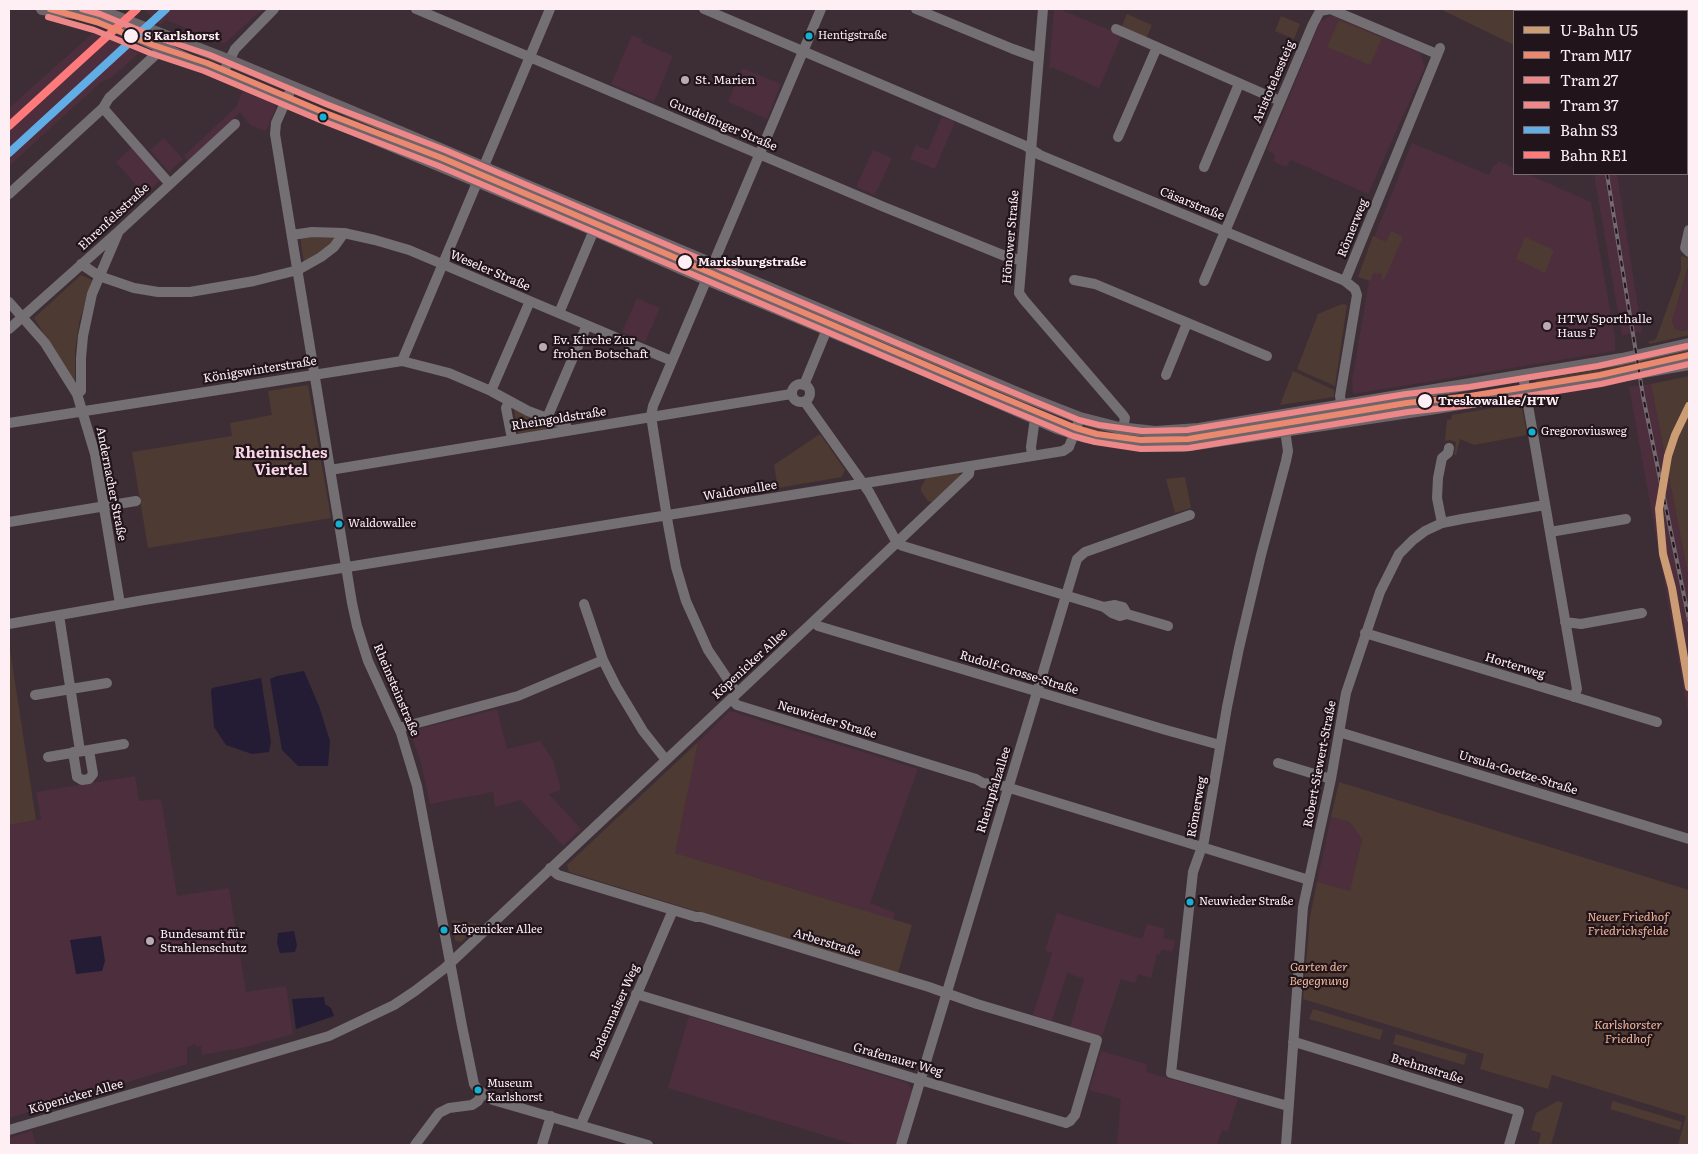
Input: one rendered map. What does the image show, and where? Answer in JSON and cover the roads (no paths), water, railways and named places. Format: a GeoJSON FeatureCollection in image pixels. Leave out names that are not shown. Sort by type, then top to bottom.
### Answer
{"type":"FeatureCollection","features":[{"type":"Feature","properties":{"kind":"main road"},"geometry":{"type":"LineString","coordinates":[[42,9],[75,13],[112,25],[222,75],[478,181],[1074,434],[1119,443],[1163,447],[1204,443],[1344,422],[1689,364]]}},
{"type":"Feature","properties":{"kind":"main road"},"geometry":{"type":"LineString","coordinates":[[96,9],[228,60],[1080,418],[1123,428],[1174,432],[1523,376],[1647,354],[1689,344]]}},
{"type":"Feature","properties":{"kind":"street"},"geometry":{"type":"LineString","coordinates":[[222,75],[234,49],[274,9]]}},
{"type":"Feature","properties":{"kind":"street","name":"Gundelfinger Straße"},"geometry":{"type":"LineString","coordinates":[[416,9],[1003,255],[1021,265]]}},
{"type":"Feature","properties":{"kind":"street"},"geometry":{"type":"LineString","coordinates":[[402,360],[550,9]]}},
{"type":"Feature","properties":{"kind":"street"},"geometry":{"type":"LineString","coordinates":[[704,9],[1030,148]]}},
{"type":"Feature","properties":{"kind":"street"},"geometry":{"type":"LineString","coordinates":[[734,696],[708,650],[689,609],[676,567],[666,515],[652,416],[653,406],[820,9]]}},
{"type":"Feature","properties":{"kind":"street"},"geometry":{"type":"LineString","coordinates":[[916,9],[1038,58]]}},
{"type":"Feature","properties":{"kind":"street","name":"Hönower Straße"},"geometry":{"type":"LineString","coordinates":[[1043,9],[1030,148],[1020,295],[1123,415],[1125,418],[1123,428]]}},
{"type":"Feature","properties":{"kind":"street","name":"Aristotelessteig"},"geometry":{"type":"LineString","coordinates":[[1204,281],[1316,16],[1320,11],[1330,9],[1438,51]]}},
{"type":"Feature","properties":{"kind":"street"},"geometry":{"type":"LineString","coordinates":[[1116,29],[1280,101]]}},
{"type":"Feature","properties":{"kind":"street"},"geometry":{"type":"LineString","coordinates":[[9,194],[103,108],[109,98],[172,39]]}},
{"type":"Feature","properties":{"kind":"street"},"geometry":{"type":"LineString","coordinates":[[1118,137],[1157,47]]}},
{"type":"Feature","properties":{"kind":"street","name":"Römerweg"},"geometry":{"type":"LineString","coordinates":[[1345,281],[1438,51]]}},
{"type":"Feature","properties":{"kind":"street"},"geometry":{"type":"LineString","coordinates":[[1204,167],[1239,84]]}},
{"type":"Feature","properties":{"kind":"street","name":"Rheinsteinstraße"},"geometry":{"type":"LineString","coordinates":[[292,87],[276,124],[275,134],[346,568],[357,626],[368,661],[399,728],[417,786],[472,1077],[482,1094]]}},
{"type":"Feature","properties":{"kind":"street"},"geometry":{"type":"LineString","coordinates":[[103,108],[170,183]]}},
{"type":"Feature","properties":{"kind":"street","name":"Ehrenfelsstraße"},"geometry":{"type":"LineString","coordinates":[[9,329],[235,124]]}},
{"type":"Feature","properties":{"kind":"street","name":"Cäsarstraße"},"geometry":{"type":"LineString","coordinates":[[1030,148],[1040,155],[1345,281]]}},
{"type":"Feature","properties":{"kind":"street"},"geometry":{"type":"LineString","coordinates":[[77,394],[81,391],[80,358],[84,328],[92,294],[114,246],[119,230]]}},
{"type":"Feature","properties":{"kind":"street"},"geometry":{"type":"LineString","coordinates":[[558,313],[594,230]]}},
{"type":"Feature","properties":{"kind":"street"},"geometry":{"type":"LineString","coordinates":[[1687,250],[1689,230]]}},
{"type":"Feature","properties":{"kind":"street","name":"Weseler Straße"},"geometry":{"type":"LineString","coordinates":[[292,235],[312,232],[344,233],[409,250],[672,361]]}},
{"type":"Feature","properties":{"kind":"street"},"geometry":{"type":"LineString","coordinates":[[82,264],[99,276],[134,288],[158,292],[183,293],[209,290],[298,270],[327,252],[344,233]]}},
{"type":"Feature","properties":{"kind":"street"},"geometry":{"type":"LineString","coordinates":[[1074,280],[1095,284],[1267,356]]}},
{"type":"Feature","properties":{"kind":"street"},"geometry":{"type":"LineString","coordinates":[[1344,422],[1341,390],[1356,295],[1355,289],[1345,281]]}},
{"type":"Feature","properties":{"kind":"street"},"geometry":{"type":"LineString","coordinates":[[491,391],[530,301]]}},
{"type":"Feature","properties":{"kind":"street","name":"Andernacher Straße"},"geometry":{"type":"LineString","coordinates":[[9,302],[45,343],[77,394],[83,410],[96,454],[120,604]]}},
{"type":"Feature","properties":{"kind":"street"},"geometry":{"type":"LineString","coordinates":[[1166,375],[1187,323]]}},
{"type":"Feature","properties":{"kind":"street"},"geometry":{"type":"LineString","coordinates":[[547,418],[587,325]]}},
{"type":"Feature","properties":{"kind":"street"},"geometry":{"type":"LineString","coordinates":[[804,385],[828,329]]}},
{"type":"Feature","properties":{"kind":"street","name":"Königswinterstraße"},"geometry":{"type":"LineString","coordinates":[[9,423],[402,360],[449,373],[491,391],[509,402],[566,425],[567,430]]}},
{"type":"Feature","properties":{"kind":"street"},"geometry":{"type":"LineString","coordinates":[[1523,376],[1576,689],[1574,696]]}},
{"type":"Feature","properties":{"kind":"street"},"geometry":{"type":"LineString","coordinates":[[804,385],[808,387],[810,392],[809,398],[805,402],[796,402],[791,394],[794,386],[804,385]]}},
{"type":"Feature","properties":{"kind":"street","name":"Rheingoldstraße"},"geometry":{"type":"LineString","coordinates":[[330,470],[791,394]]}},
{"type":"Feature","properties":{"kind":"street"},"geometry":{"type":"LineString","coordinates":[[509,402],[506,408],[512,439]]}},
{"type":"Feature","properties":{"kind":"street"},"geometry":{"type":"LineString","coordinates":[[805,402],[870,492],[897,543],[1104,607],[1115,605],[1123,608],[1127,614],[1168,626]]}},
{"type":"Feature","properties":{"kind":"street"},"geometry":{"type":"LineString","coordinates":[[1032,456],[1031,447],[1035,418]]}},
{"type":"Feature","properties":{"kind":"street","name":"Waldowallee"},"geometry":{"type":"LineString","coordinates":[[9,624],[120,604],[1063,451],[1069,447],[1080,418]]}},
{"type":"Feature","properties":{"kind":"street","name":"Römerweg"},"geometry":{"type":"LineString","coordinates":[[1285,430],[1288,451],[1286,462],[1249,603],[1220,744],[1202,848],[1193,872],[1171,1073],[1288,1106]]}},
{"type":"Feature","properties":{"kind":"street"},"geometry":{"type":"LineString","coordinates":[[1442,524],[1437,498],[1438,478],[1442,458],[1448,453],[1449,448]]}},
{"type":"Feature","properties":{"kind":"street","name":"Köpenicker Allee"},"geometry":{"type":"LineString","coordinates":[[9,1130],[329,1036],[402,1000],[440,972],[897,543],[969,474],[970,466]]}},
{"type":"Feature","properties":{"kind":"street"},"geometry":{"type":"LineString","coordinates":[[9,522],[136,501]]}},
{"type":"Feature","properties":{"kind":"street","name":"Robert-Siewert-Straße"},"geometry":{"type":"LineString","coordinates":[[1286,1145],[1302,915],[1331,779],[1346,692],[1383,585],[1399,554],[1425,531],[1442,524],[1545,505]]}},
{"type":"Feature","properties":{"kind":"street","name":"Rheinpfalzallee"},"geometry":{"type":"LineString","coordinates":[[901,1145],[1004,787],[1077,560],[1080,555],[1190,516]]}},
{"type":"Feature","properties":{"kind":"street"},"geometry":{"type":"LineString","coordinates":[[1550,532],[1626,518]]}},
{"type":"Feature","properties":{"kind":"street"},"geometry":{"type":"LineString","coordinates":[[584,604],[603,660],[629,709],[643,731],[666,760]]}},
{"type":"Feature","properties":{"kind":"street"},"geometry":{"type":"LineString","coordinates":[[1565,622],[1581,624],[1642,613]]}},
{"type":"Feature","properties":{"kind":"street"},"geometry":{"type":"LineString","coordinates":[[59,615],[81,751]]}},
{"type":"Feature","properties":{"kind":"street","name":"Rudolf-Grosse-Straße"},"geometry":{"type":"LineString","coordinates":[[814,621],[818,626],[1166,730],[1220,744]]}},
{"type":"Feature","properties":{"kind":"street","name":"Horterweg"},"geometry":{"type":"LineString","coordinates":[[1365,633],[1657,722]]}},
{"type":"Feature","properties":{"kind":"street"},"geometry":{"type":"LineString","coordinates":[[399,728],[518,696],[603,660]]}},
{"type":"Feature","properties":{"kind":"street"},"geometry":{"type":"LineString","coordinates":[[35,695],[107,683]]}},
{"type":"Feature","properties":{"kind":"street","name":"Neuwieder Straße"},"geometry":{"type":"LineString","coordinates":[[734,696],[737,705],[976,779],[983,783],[1004,787],[1309,880]]}},
{"type":"Feature","properties":{"kind":"street","name":"Ursula-Goetze-Straße"},"geometry":{"type":"LineString","coordinates":[[1339,732],[1689,838]]}},
{"type":"Feature","properties":{"kind":"street"},"geometry":{"type":"LineString","coordinates":[[48,756],[124,744]]}},
{"type":"Feature","properties":{"kind":"street"},"geometry":{"type":"LineString","coordinates":[[1278,763],[1331,779]]}},
{"type":"Feature","properties":{"kind":"street","name":"Arberstraße"},"geometry":{"type":"LineString","coordinates":[[550,868],[558,875],[701,917],[1097,1040]]}},
{"type":"Feature","properties":{"kind":"street","name":"Bodenmaiser Weg"},"geometry":{"type":"LineString","coordinates":[[581,1124],[673,910]]}},
{"type":"Feature","properties":{"kind":"street","name":"Grafenauer Weg"},"geometry":{"type":"LineString","coordinates":[[636,994],[1066,1122],[1070,1121],[1075,1115],[1097,1040]]}},
{"type":"Feature","properties":{"kind":"street","name":"Brehmstraße"},"geometry":{"type":"LineString","coordinates":[[1293,1042],[1519,1111],[1509,1145]]}},
{"type":"Feature","properties":{"kind":"street"},"geometry":{"type":"LineString","coordinates":[[415,1145],[439,1113],[449,1108],[472,1105],[478,1101],[482,1094],[494,1100],[648,1145]]}},
{"type":"Feature","properties":{"kind":"street"},"geometry":{"type":"LineString","coordinates":[[542,1145],[551,1116]]}},
{"type":"Feature","properties":{"kind":"tram line","name":"M17"},"geometry":{"type":"LineString","coordinates":[[50,9],[97,22],[153,45],[207,63],[323,112],[442,158],[992,393],[1076,428],[1097,434],[1141,440],[1188,439],[1407,403],[1470,396],[1600,375],[1689,355]]}},
{"type":"Feature","properties":{"kind":"tram line","name":"37"},"geometry":{"type":"LineString","coordinates":[[82,9],[210,55],[326,104],[445,150],[995,385],[1079,420],[1099,425],[1142,431],[1187,430],[1406,394],[1469,387],[1598,366],[1687,346]]}},
{"type":"Feature","properties":{"kind":"tram line","name":"27"},"geometry":{"type":"LineString","coordinates":[[48,17],[94,30],[150,53],[204,71],[320,120],[439,166],[989,401],[1073,436],[1095,442],[1141,449],[1189,448],[1408,412],[1471,405],[1601,384],[1689,364]]}},
{"type":"Feature","properties":{"kind":"tram line"},"geometry":{"type":"LineString","coordinates":[[570,210],[595,224]]}},
{"type":"Feature","properties":{"kind":"railway"},"geometry":{"type":"LineString","coordinates":[[1607,175],[1643,396],[1689,620]]}},
{"type":"Feature","properties":{"kind":"metro line","name":"U5"},"geometry":{"type":"LineString","coordinates":[[1689,406],[1675,435],[1668,456],[1659,509],[1663,554],[1672,588],[1689,687]]}},
{"type":"Feature","properties":{"kind":"rail line","name":"RE1"},"geometry":{"type":"LineString","coordinates":[[9,126],[137,9]]}},
{"type":"Feature","properties":{"kind":"rail line","name":"S3"},"geometry":{"type":"LineString","coordinates":[[9,153],[166,9]]}},
{"type":"Feature","properties":{"kind":"place","name":"S Karlshorst"},"geometry":{"type":"Point","coordinates":[131,36]}},
{"type":"Feature","properties":{"kind":"place","name":"Hentigstraße"},"geometry":{"type":"Point","coordinates":[809,36]}},
{"type":"Feature","properties":{"kind":"place","name":"St. Marien"},"geometry":{"type":"Point","coordinates":[685,80]}},
{"type":"Feature","properties":{"kind":"place","name":"Marksburgstraße"},"geometry":{"type":"Point","coordinates":[685,262]}},
{"type":"Feature","properties":{"kind":"place","name":"HTW Sporthalle Haus F"},"geometry":{"type":"Point","coordinates":[1547,326]}},
{"type":"Feature","properties":{"kind":"place","name":"Ev. Kirche Zur frohen Botschaft"},"geometry":{"type":"Point","coordinates":[543,347]}},
{"type":"Feature","properties":{"kind":"place","name":"Treskowallee/HTW"},"geometry":{"type":"Point","coordinates":[1425,401]}},
{"type":"Feature","properties":{"kind":"place","name":"Gregoroviusweg"},"geometry":{"type":"Point","coordinates":[1532,432]}},
{"type":"Feature","properties":{"kind":"place","name":"Waldowallee"},"geometry":{"type":"Point","coordinates":[339,524]}},
{"type":"Feature","properties":{"kind":"place","name":"Neuwieder Straße"},"geometry":{"type":"Point","coordinates":[1190,902]}},
{"type":"Feature","properties":{"kind":"place","name":"Köpenicker Allee"},"geometry":{"type":"Point","coordinates":[444,930]}},
{"type":"Feature","properties":{"kind":"place","name":"Bundesamt für Strahlenschutz"},"geometry":{"type":"Point","coordinates":[150,941]}},
{"type":"Feature","properties":{"kind":"place","name":"Museum Karlshorst"},"geometry":{"type":"Point","coordinates":[478,1090]}},
{"type":"Feature","properties":{"kind":"district","name":"Rheinisches Viertel"},"geometry":{"type":"Point","coordinates":[281,462]}},
{"type":"Feature","properties":{"kind":"park label","name":"Neuer Friedhof Friedrichsfelde"},"geometry":{"type":"Point","coordinates":[1628,924]}},
{"type":"Feature","properties":{"kind":"park label","name":"Garten der Begegnung"},"geometry":{"type":"Point","coordinates":[1319,974]}},
{"type":"Feature","properties":{"kind":"park label","name":"Karlshorster Friedhof"},"geometry":{"type":"Point","coordinates":[1628,1032]}}]}
